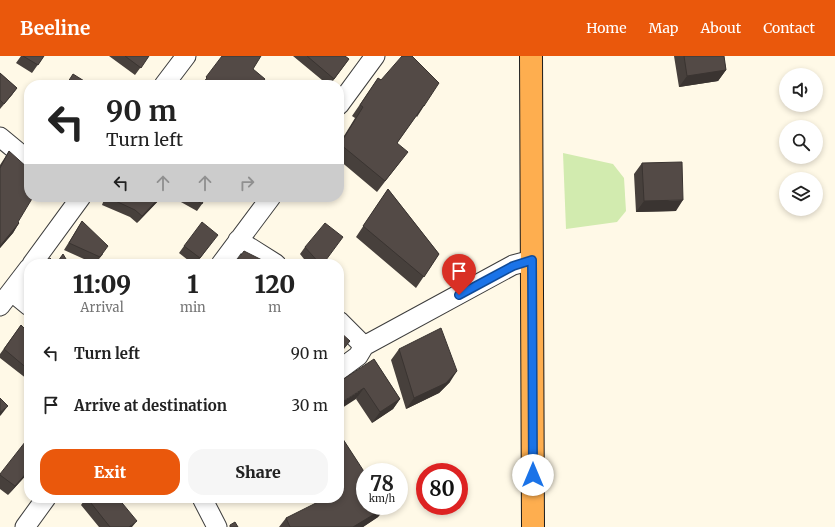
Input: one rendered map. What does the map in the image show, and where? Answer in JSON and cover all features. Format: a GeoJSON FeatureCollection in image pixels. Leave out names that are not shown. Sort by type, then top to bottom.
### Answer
{"type":"FeatureCollection","features":[{"type":"Feature","properties":{"kind":"highway"},"geometry":{"type":"LineString","coordinates":[[529,525],[532,260],[531,56]]}},
{"type":"Feature","properties":{"kind":"street"},"geometry":{"type":"LineString","coordinates":[[168,80],[186,56]]}},
{"type":"Feature","properties":{"kind":"street"},"geometry":{"type":"LineString","coordinates":[[344,98],[375,56]]}},
{"type":"Feature","properties":{"kind":"street"},"geometry":{"type":"LineString","coordinates":[[0,137],[24,157]]}},
{"type":"Feature","properties":{"kind":"street"},"geometry":{"type":"LineString","coordinates":[[35,259],[74,202]]}},
{"type":"Feature","properties":{"kind":"street"},"geometry":{"type":"LineString","coordinates":[[225,259],[266,202]]}},
{"type":"Feature","properties":{"kind":"street"},"geometry":{"type":"LineString","coordinates":[[238,240],[268,259]]}},
{"type":"Feature","properties":{"kind":"street"},"geometry":{"type":"LineString","coordinates":[[344,366],[358,356],[364,346],[513,266],[532,260]]}},
{"type":"Feature","properties":{"kind":"street"},"geometry":{"type":"LineString","coordinates":[[24,275],[6,299],[24,304]]}},
{"type":"Feature","properties":{"kind":"street"},"geometry":{"type":"LineString","coordinates":[[344,327],[364,346]]}},
{"type":"Feature","properties":{"kind":"street"},"geometry":{"type":"LineString","coordinates":[[24,527],[42,503]]}},
{"type":"Feature","properties":{"kind":"street"},"geometry":{"type":"LineString","coordinates":[[205,503],[217,527]]}},
{"type":"Feature","properties":{"kind":"green space"},"geometry":{"type":"Polygon","coordinates":[[[563,153],[613,164],[624,178],[626,211],[617,222],[566,229],[563,153]]]}},
{"type":"Feature","properties":{"kind":"building"},"geometry":{"type":"Polygon","coordinates":[[[23,56],[44,56],[38,65],[23,56]]]}},
{"type":"Feature","properties":{"kind":"building"},"geometry":{"type":"Polygon","coordinates":[[[125,56],[149,56],[141,68],[125,56]]]}},
{"type":"Feature","properties":{"kind":"building"},"geometry":{"type":"Polygon","coordinates":[[[222,56],[261,56],[253,69],[265,79],[205,80],[207,78],[206,77],[222,56]]]}},
{"type":"Feature","properties":{"kind":"building"},"geometry":{"type":"Polygon","coordinates":[[[307,56],[345,56],[349,59],[334,79],[307,56]]]}},
{"type":"Feature","properties":{"kind":"building"},"geometry":{"type":"Polygon","coordinates":[[[402,56],[412,56],[439,83],[397,143],[408,152],[385,181],[344,147],[344,138],[363,107],[360,105],[378,78],[381,80],[402,56]]]}},
{"type":"Feature","properties":{"kind":"building"},"geometry":{"type":"Polygon","coordinates":[[[684,56],[724,56],[726,70],[687,76],[684,56]]]}},
{"type":"Feature","properties":{"kind":"building"},"geometry":{"type":"Polygon","coordinates":[[[0,73],[17,88],[4,104],[0,100],[0,73]]]}},
{"type":"Feature","properties":{"kind":"building"},"geometry":{"type":"Polygon","coordinates":[[[73,74],[83,80],[69,80],[73,74]]]}},
{"type":"Feature","properties":{"kind":"building"},"geometry":{"type":"Polygon","coordinates":[[[9,151],[24,164],[24,202],[30,202],[18,222],[19,223],[0,246],[0,168],[9,151]]]}},
{"type":"Feature","properties":{"kind":"building"},"geometry":{"type":"Polygon","coordinates":[[[682,162],[683,200],[644,201],[642,163],[682,162]]]}},
{"type":"Feature","properties":{"kind":"building"},"geometry":{"type":"Polygon","coordinates":[[[388,189],[439,254],[424,277],[363,226],[388,189]]]}},
{"type":"Feature","properties":{"kind":"building"},"geometry":{"type":"Polygon","coordinates":[[[118,202],[155,202],[142,216],[135,210],[118,202]]]}},
{"type":"Feature","properties":{"kind":"building"},"geometry":{"type":"Polygon","coordinates":[[[82,221],[108,246],[100,257],[69,243],[82,221]]]}},
{"type":"Feature","properties":{"kind":"building"},"geometry":{"type":"Polygon","coordinates":[[[202,222],[218,235],[200,258],[184,246],[202,222]]]}},
{"type":"Feature","properties":{"kind":"building"},"geometry":{"type":"Polygon","coordinates":[[[325,223],[343,237],[327,259],[316,259],[305,247],[325,223]]]}},
{"type":"Feature","properties":{"kind":"building"},"geometry":{"type":"Polygon","coordinates":[[[244,251],[260,259],[238,259],[244,251]]]}},
{"type":"Feature","properties":{"kind":"building"},"geometry":{"type":"Polygon","coordinates":[[[63,254],[66,259],[60,259],[63,254]]]}},
{"type":"Feature","properties":{"kind":"building"},"geometry":{"type":"Polygon","coordinates":[[[21,325],[24,328],[24,366],[4,349],[21,325]]]}},
{"type":"Feature","properties":{"kind":"building"},"geometry":{"type":"Polygon","coordinates":[[[441,328],[457,371],[446,383],[414,398],[399,349],[441,328]]]}},
{"type":"Feature","properties":{"kind":"building"},"geometry":{"type":"Polygon","coordinates":[[[344,336],[350,341],[344,348],[344,336]]]}},
{"type":"Feature","properties":{"kind":"building"},"geometry":{"type":"Polygon","coordinates":[[[374,359],[400,399],[380,412],[364,388],[344,401],[344,379],[374,359]]]}},
{"type":"Feature","properties":{"kind":"building"},"geometry":{"type":"Polygon","coordinates":[[[0,398],[8,406],[0,412],[0,398]]]}},
{"type":"Feature","properties":{"kind":"building"},"geometry":{"type":"Polygon","coordinates":[[[344,441],[358,463],[356,463],[356,515],[373,515],[353,527],[290,527],[286,518],[316,503],[344,503],[344,441]]]}},
{"type":"Feature","properties":{"kind":"building"},"geometry":{"type":"Polygon","coordinates":[[[24,443],[24,476],[15,486],[0,474],[24,443]]]}},
{"type":"Feature","properties":{"kind":"building"},"geometry":{"type":"Polygon","coordinates":[[[91,503],[122,503],[137,521],[129,527],[110,527],[91,503]]]}},
{"type":"Feature","properties":{"kind":"building"},"geometry":{"type":"Polygon","coordinates":[[[235,522],[238,527],[230,527],[230,525],[235,522]]]}},
{"type":"Feature","properties":{"kind":"route"},"geometry":{"type":"LineString","coordinates":[[459,295],[513,266],[532,260],[533,475]]}}]}
